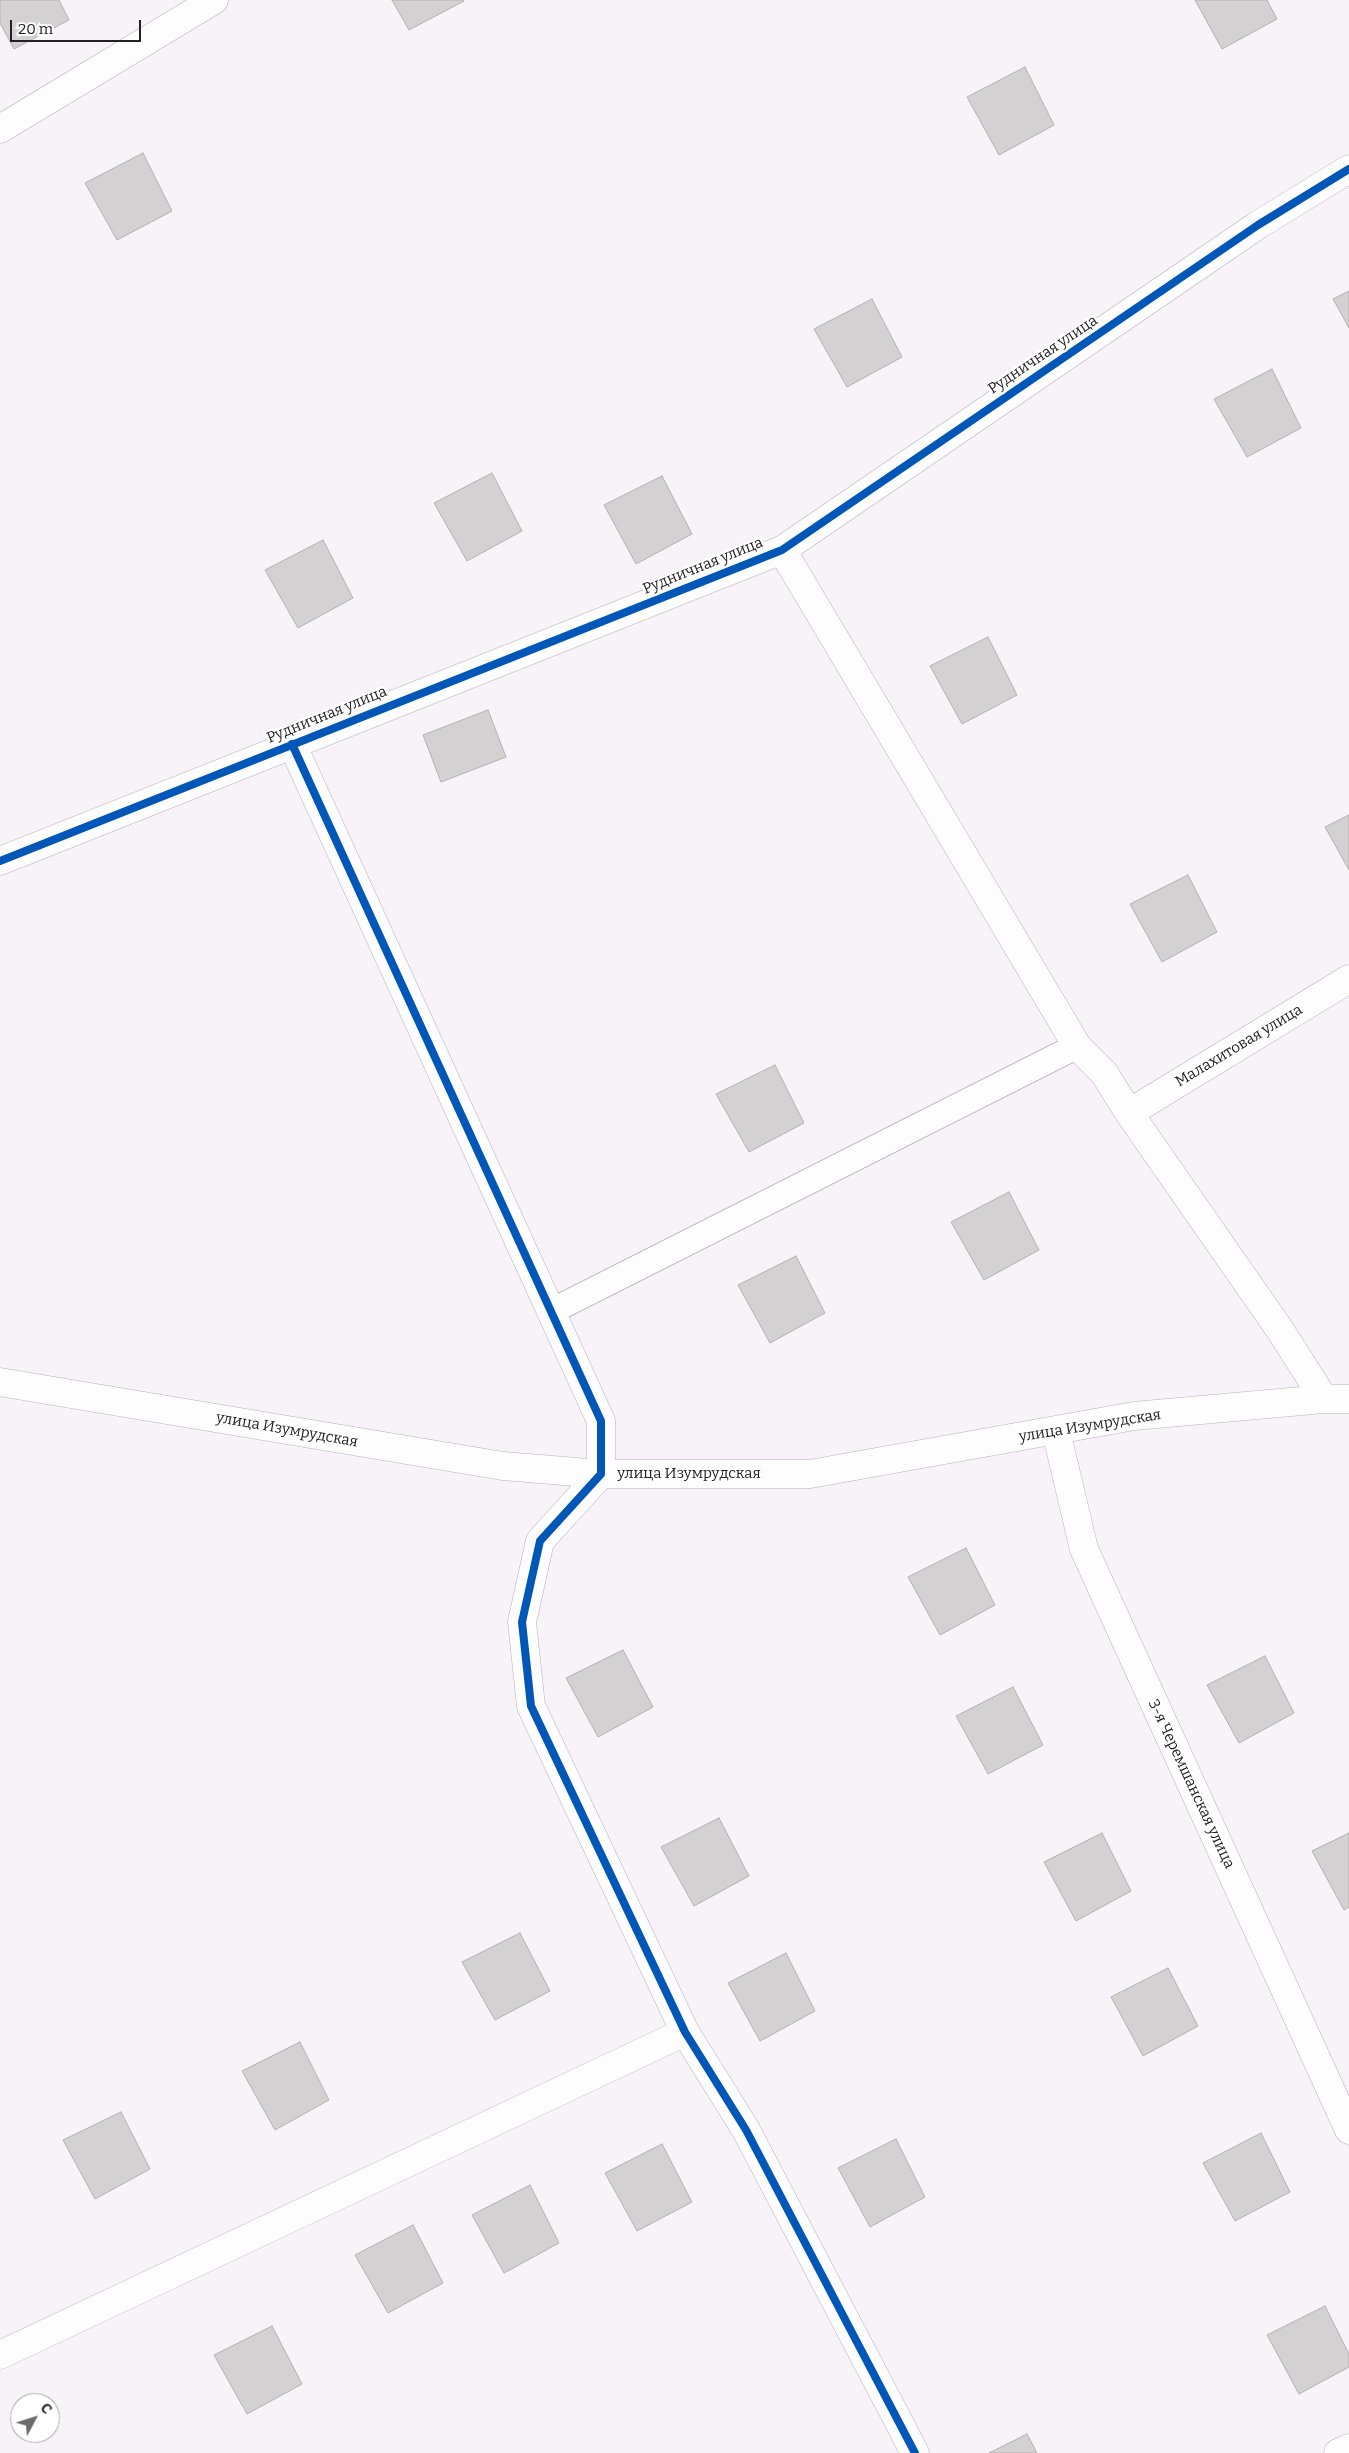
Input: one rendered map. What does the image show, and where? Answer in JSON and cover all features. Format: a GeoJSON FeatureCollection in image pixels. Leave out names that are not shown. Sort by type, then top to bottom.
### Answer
{"type":"FeatureCollection","features":[{"type":"Feature","properties":{"kind":"street"},"geometry":{"type":"LineString","coordinates":[[0,128],[214,0]]}},
{"type":"Feature","properties":{"kind":"street","name":"Рудничная улица"},"geometry":{"type":"LineString","coordinates":[[0,861],[782,550],[1258,225],[1349,169]]}},
{"type":"Feature","properties":{"kind":"street"},"geometry":{"type":"LineString","coordinates":[[782,550],[1076,1046],[1104,1073],[1129,1113],[1280,1330],[1336,1399]]}},
{"type":"Feature","properties":{"kind":"street"},"geometry":{"type":"LineString","coordinates":[[292,744],[601,1421],[601,1474],[540,1541],[522,1622],[531,1706],[684,2032],[746,2130],[915,2453]]}},
{"type":"Feature","properties":{"kind":"street","name":"Малахитовая улица"},"geometry":{"type":"LineString","coordinates":[[1129,1113],[1349,979]]}},
{"type":"Feature","properties":{"kind":"street","name":"улица Изумрудская"},"geometry":{"type":"LineString","coordinates":[[0,1382],[503,1466],[601,1474],[810,1474],[1134,1416],[1336,1399]]}},
{"type":"Feature","properties":{"kind":"street","name":"3-я Черемшанская улица"},"geometry":{"type":"LineString","coordinates":[[1056,1431],[1084,1549],[1349,2130]]}},
{"type":"Feature","properties":{"kind":"street"},"geometry":{"type":"LineString","coordinates":[[0,2355],[684,2032]]}},
{"type":"Feature","properties":{"kind":"street"},"geometry":{"type":"LineString","coordinates":[[1338,2453],[1349,2448]]}},
{"type":"Feature","properties":{"kind":"lane"},"geometry":{"type":"LineString","coordinates":[[552,1311],[1076,1046]]}},
{"type":"Feature","properties":{"kind":"building"},"geometry":{"type":"Polygon","coordinates":[[[0,0],[59,0],[69,20],[14,49],[0,23],[0,0]]]}},
{"type":"Feature","properties":{"kind":"building"},"geometry":{"type":"Polygon","coordinates":[[[392,0],[463,0],[464,1],[409,30],[392,0]]]}},
{"type":"Feature","properties":{"kind":"building"},"geometry":{"type":"Polygon","coordinates":[[[1195,0],[1267,0],[1277,19],[1222,49],[1195,0]]]}},
{"type":"Feature","properties":{"kind":"building"},"geometry":{"type":"Polygon","coordinates":[[[1025,67],[1054,125],[999,155],[967,97],[1025,67]]]}},
{"type":"Feature","properties":{"kind":"building"},"geometry":{"type":"Polygon","coordinates":[[[143,153],[172,211],[117,240],[85,183],[143,153]]]}},
{"type":"Feature","properties":{"kind":"building"},"geometry":{"type":"Polygon","coordinates":[[[1349,291],[1349,328],[1333,299],[1349,291]]]}},
{"type":"Feature","properties":{"kind":"building"},"geometry":{"type":"Polygon","coordinates":[[[872,299],[902,357],[847,387],[814,329],[872,299]]]}},
{"type":"Feature","properties":{"kind":"building"},"geometry":{"type":"Polygon","coordinates":[[[1272,369],[1301,428],[1247,457],[1214,399],[1272,369]]]}},
{"type":"Feature","properties":{"kind":"building"},"geometry":{"type":"Polygon","coordinates":[[[492,473],[522,531],[467,561],[434,503],[492,473]]]}},
{"type":"Feature","properties":{"kind":"building"},"geometry":{"type":"Polygon","coordinates":[[[662,476],[692,534],[636,564],[604,505],[662,476]]]}},
{"type":"Feature","properties":{"kind":"building"},"geometry":{"type":"Polygon","coordinates":[[[323,540],[353,598],[298,628],[265,570],[323,540]]]}},
{"type":"Feature","properties":{"kind":"building"},"geometry":{"type":"Polygon","coordinates":[[[988,637],[1017,695],[962,724],[930,666],[988,637]]]}},
{"type":"Feature","properties":{"kind":"building"},"geometry":{"type":"Polygon","coordinates":[[[488,710],[506,757],[441,782],[423,735],[488,710]]]}},
{"type":"Feature","properties":{"kind":"building"},"geometry":{"type":"Polygon","coordinates":[[[1349,815],[1349,870],[1325,827],[1349,815]]]}},
{"type":"Feature","properties":{"kind":"building"},"geometry":{"type":"Polygon","coordinates":[[[1188,875],[1217,932],[1162,962],[1130,904],[1188,875]]]}},
{"type":"Feature","properties":{"kind":"building"},"geometry":{"type":"Polygon","coordinates":[[[775,1065],[804,1123],[749,1152],[716,1094],[775,1065]]]}},
{"type":"Feature","properties":{"kind":"building"},"geometry":{"type":"Polygon","coordinates":[[[1009,1192],[1039,1250],[984,1280],[951,1222],[1009,1192]]]}},
{"type":"Feature","properties":{"kind":"building"},"geometry":{"type":"Polygon","coordinates":[[[796,1256],[825,1313],[770,1343],[738,1285],[796,1256]]]}},
{"type":"Feature","properties":{"kind":"building"},"geometry":{"type":"Polygon","coordinates":[[[966,1548],[995,1605],[940,1635],[908,1577],[966,1548]]]}},
{"type":"Feature","properties":{"kind":"building"},"geometry":{"type":"Polygon","coordinates":[[[623,1650],[653,1707],[598,1737],[566,1678],[623,1650]]]}},
{"type":"Feature","properties":{"kind":"building"},"geometry":{"type":"Polygon","coordinates":[[[1265,1656],[1294,1713],[1239,1743],[1207,1685],[1265,1656]]]}},
{"type":"Feature","properties":{"kind":"building"},"geometry":{"type":"Polygon","coordinates":[[[1013,1687],[1043,1745],[988,1774],[956,1716],[1013,1687]]]}},
{"type":"Feature","properties":{"kind":"building"},"geometry":{"type":"Polygon","coordinates":[[[719,1818],[749,1876],[694,1906],[661,1847],[719,1818]]]}},
{"type":"Feature","properties":{"kind":"building"},"geometry":{"type":"Polygon","coordinates":[[[1102,1833],[1131,1891],[1076,1921],[1044,1862],[1102,1833]]]}},
{"type":"Feature","properties":{"kind":"building"},"geometry":{"type":"Polygon","coordinates":[[[1349,1833],[1349,1907],[1344,1910],[1312,1851],[1349,1833]]]}},
{"type":"Feature","properties":{"kind":"building"},"geometry":{"type":"Polygon","coordinates":[[[520,1933],[550,1991],[495,2020],[462,1962],[520,1933]]]}},
{"type":"Feature","properties":{"kind":"building"},"geometry":{"type":"Polygon","coordinates":[[[786,1953],[815,2011],[760,2041],[728,1983],[786,1953]]]}},
{"type":"Feature","properties":{"kind":"building"},"geometry":{"type":"Polygon","coordinates":[[[1168,1968],[1198,2026],[1143,2056],[1111,1997],[1168,1968]]]}},
{"type":"Feature","properties":{"kind":"building"},"geometry":{"type":"Polygon","coordinates":[[[300,2042],[329,2100],[275,2130],[242,2071],[300,2042]]]}},
{"type":"Feature","properties":{"kind":"building"},"geometry":{"type":"Polygon","coordinates":[[[121,2112],[150,2169],[95,2199],[63,2140],[121,2112]]]}},
{"type":"Feature","properties":{"kind":"building"},"geometry":{"type":"Polygon","coordinates":[[[1261,2133],[1290,2192],[1235,2221],[1203,2163],[1261,2133]]]}},
{"type":"Feature","properties":{"kind":"building"},"geometry":{"type":"Polygon","coordinates":[[[896,2139],[925,2197],[870,2227],[838,2168],[896,2139]]]}},
{"type":"Feature","properties":{"kind":"building"},"geometry":{"type":"Polygon","coordinates":[[[662,2144],[692,2202],[637,2231],[605,2173],[662,2144]]]}},
{"type":"Feature","properties":{"kind":"building"},"geometry":{"type":"Polygon","coordinates":[[[530,2185],[559,2243],[504,2273],[472,2215],[530,2185]]]}},
{"type":"Feature","properties":{"kind":"building"},"geometry":{"type":"Polygon","coordinates":[[[413,2225],[443,2283],[388,2313],[355,2255],[413,2225]]]}},
{"type":"Feature","properties":{"kind":"building"},"geometry":{"type":"Polygon","coordinates":[[[1325,2306],[1349,2354],[1349,2367],[1299,2394],[1267,2335],[1325,2306]]]}},
{"type":"Feature","properties":{"kind":"building"},"geometry":{"type":"Polygon","coordinates":[[[272,2326],[302,2384],[247,2414],[214,2355],[272,2326]]]}},
{"type":"Feature","properties":{"kind":"building"},"geometry":{"type":"Polygon","coordinates":[[[1027,2434],[1037,2453],[989,2453],[1027,2434]]]}},
{"type":"Feature","properties":{"kind":"cycle path"},"geometry":{"type":"LineString","coordinates":[[0,861],[782,550],[1258,225],[1349,169]]}},
{"type":"Feature","properties":{"kind":"cycle path"},"geometry":{"type":"LineString","coordinates":[[292,744],[601,1421],[601,1474],[540,1541],[522,1622],[531,1706],[685,2032],[746,2130],[915,2453]]}}]}
